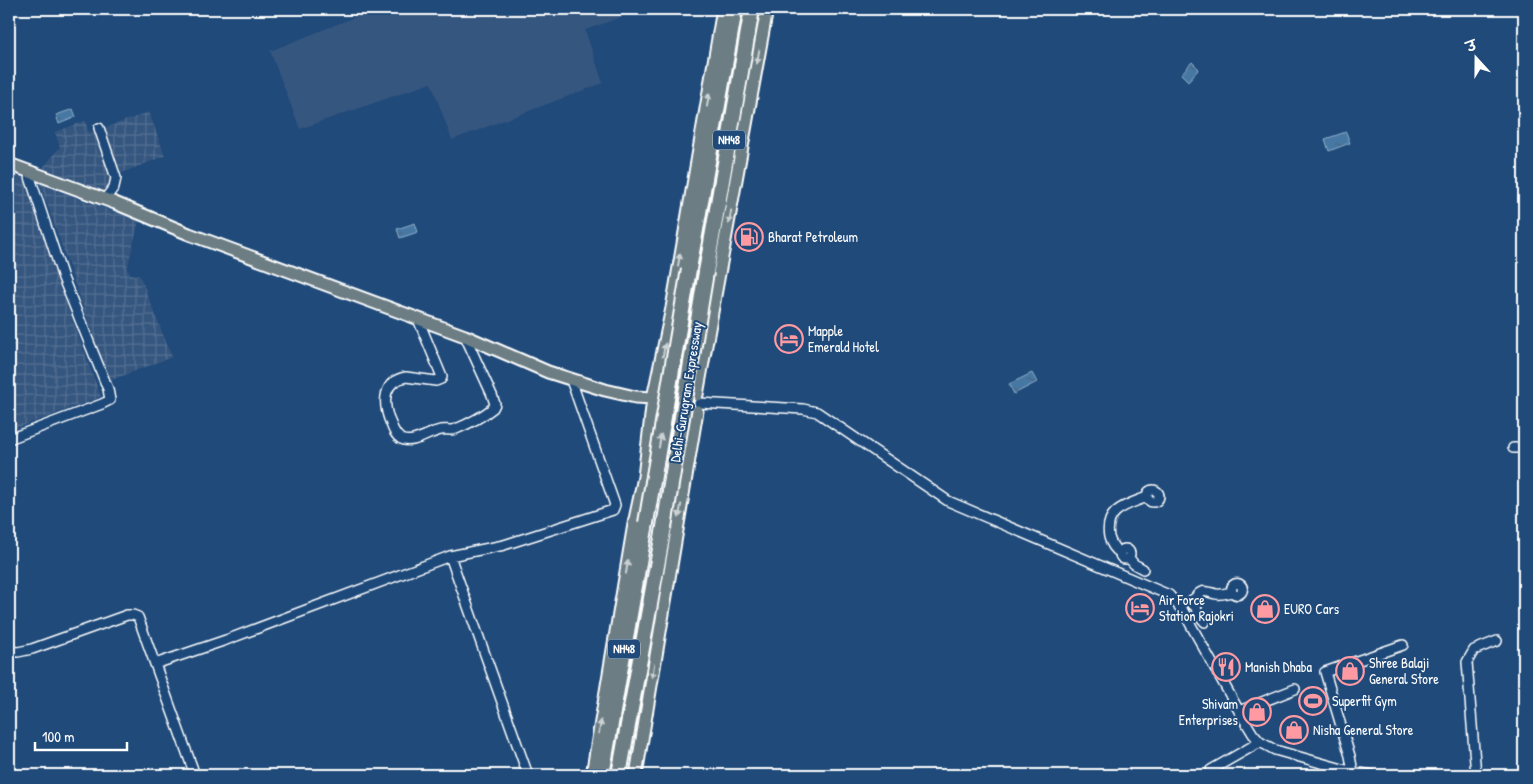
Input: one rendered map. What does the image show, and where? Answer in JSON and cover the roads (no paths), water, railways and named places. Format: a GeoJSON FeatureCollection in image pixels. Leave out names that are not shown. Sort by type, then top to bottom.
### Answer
{"type":"FeatureCollection","features":[{"type":"Feature","properties":{"kind":"highway","name":"Delhi-Gurugram Expressway"},"geometry":{"type":"LineString","coordinates":[[602,775],[735,9]]}},
{"type":"Feature","properties":{"kind":"highway","name":"Delhi-Gurugram Expressway"},"geometry":{"type":"LineString","coordinates":[[619,775],[664,527],[752,9]]}},
{"type":"Feature","properties":{"kind":"main road"},"geometry":{"type":"LineString","coordinates":[[592,775],[634,524],[644,477],[654,399],[672,308],[723,9]]}},
{"type":"Feature","properties":{"kind":"main road"},"geometry":{"type":"LineString","coordinates":[[636,775],[712,318],[767,9]]}},
{"type":"Feature","properties":{"kind":"main road"},"geometry":{"type":"LineString","coordinates":[[9,164],[189,234],[465,336],[548,372],[620,394],[654,399]]}},
{"type":"Feature","properties":{"kind":"main road"},"geometry":{"type":"LineString","coordinates":[[672,308],[673,316],[678,323],[688,329],[700,329],[712,318]]}},
{"type":"Feature","properties":{"kind":"main road"},"geometry":{"type":"LineString","coordinates":[[671,380],[680,380],[688,383],[694,389],[698,403],[689,420],[681,424],[672,424],[663,421],[657,415],[654,399],[663,384],[671,380]]}},
{"type":"Feature","properties":{"kind":"main road"},"geometry":{"type":"LineString","coordinates":[[644,477],[649,471],[660,470],[678,475],[685,480]]}},
{"type":"Feature","properties":{"kind":"street"},"geometry":{"type":"LineString","coordinates":[[99,128],[116,178],[114,187],[104,200]]}},
{"type":"Feature","properties":{"kind":"street"},"geometry":{"type":"LineString","coordinates":[[9,439],[110,400],[108,389],[63,278],[28,171]]}},
{"type":"Feature","properties":{"kind":"street"},"geometry":{"type":"LineString","coordinates":[[418,319],[442,379],[436,381],[406,377],[401,378],[389,388],[385,399],[387,412],[392,428],[396,435],[402,439],[412,440],[441,430],[457,429],[493,408],[495,404],[494,399],[465,336]]}},
{"type":"Feature","properties":{"kind":"street"},"geometry":{"type":"LineString","coordinates":[[155,664],[450,556],[511,543],[609,513],[615,505],[572,380]]}},
{"type":"Feature","properties":{"kind":"street"},"geometry":{"type":"LineString","coordinates":[[698,403],[803,409],[817,412],[948,501],[1169,595],[1177,602],[1239,711],[1260,742],[1275,750],[1353,772],[1372,775]]}},
{"type":"Feature","properties":{"kind":"street"},"geometry":{"type":"LineString","coordinates":[[1513,448],[1524,448]]}},
{"type":"Feature","properties":{"kind":"street"},"geometry":{"type":"LineString","coordinates":[[1143,569],[1113,548],[1110,540],[1109,525],[1111,517],[1120,508],[1147,497]]}},
{"type":"Feature","properties":{"kind":"street"},"geometry":{"type":"LineString","coordinates":[[450,556],[528,775]]}},
{"type":"Feature","properties":{"kind":"street"},"geometry":{"type":"LineString","coordinates":[[1119,574],[1124,557]]}},
{"type":"Feature","properties":{"kind":"street"},"geometry":{"type":"LineString","coordinates":[[1194,602],[1202,592],[1208,591],[1218,594],[1232,592]]}},
{"type":"Feature","properties":{"kind":"street"},"geometry":{"type":"LineString","coordinates":[[1177,602],[1194,602]]}},
{"type":"Feature","properties":{"kind":"street"},"geometry":{"type":"LineString","coordinates":[[1194,602],[1204,622]]}},
{"type":"Feature","properties":{"kind":"street"},"geometry":{"type":"LineString","coordinates":[[9,651],[18,652],[32,649],[126,615],[133,615],[138,618],[195,775]]}},
{"type":"Feature","properties":{"kind":"street"},"geometry":{"type":"LineString","coordinates":[[1476,775],[1466,662],[1474,650],[1497,641]]}},
{"type":"Feature","properties":{"kind":"street"},"geometry":{"type":"LineString","coordinates":[[1353,772],[1325,672],[1403,645]]}},
{"type":"Feature","properties":{"kind":"street"},"geometry":{"type":"LineString","coordinates":[[1239,711],[1295,689]]}},
{"type":"Feature","properties":{"kind":"street"},"geometry":{"type":"LineString","coordinates":[[1212,775],[1211,770],[1260,742]]}},
{"type":"Feature","properties":{"kind":"water"},"geometry":{"type":"Polygon","coordinates":[[[1192,62],[1199,69],[1188,81],[1181,74],[1192,62]]]}},
{"type":"Feature","properties":{"kind":"water"},"geometry":{"type":"Polygon","coordinates":[[[73,109],[76,117],[59,124],[56,115],[73,109]]]}},
{"type":"Feature","properties":{"kind":"water"},"geometry":{"type":"Polygon","coordinates":[[[1346,132],[1350,143],[1329,151],[1325,139],[1346,132]]]}},
{"type":"Feature","properties":{"kind":"water"},"geometry":{"type":"Polygon","coordinates":[[[415,223],[418,232],[400,238],[397,229],[415,223]]]}},
{"type":"Feature","properties":{"kind":"water"},"geometry":{"type":"Polygon","coordinates":[[[1032,373],[1037,382],[1014,394],[1009,384],[1032,373]]]}},
{"type":"Feature","properties":{"kind":"place","name":"Bharat Petroleum"},"geometry":{"type":"Point","coordinates":[749,237]}},
{"type":"Feature","properties":{"kind":"place","name":"Mapple Emerald Hotel"},"geometry":{"type":"Point","coordinates":[789,339]}},
{"type":"Feature","properties":{"kind":"place","name":"Air Force Station Rajokri"},"geometry":{"type":"Point","coordinates":[1140,608]}},
{"type":"Feature","properties":{"kind":"place","name":"EURO Cars"},"geometry":{"type":"Point","coordinates":[1265,609]}},
{"type":"Feature","properties":{"kind":"place","name":"Manish Dhaba"},"geometry":{"type":"Point","coordinates":[1226,667]}},
{"type":"Feature","properties":{"kind":"place","name":"Shree Balaji General Store"},"geometry":{"type":"Point","coordinates":[1350,671]}},
{"type":"Feature","properties":{"kind":"place","name":"Superfit Gym"},"geometry":{"type":"Point","coordinates":[1313,701]}},
{"type":"Feature","properties":{"kind":"place","name":"Shivam Enterprises"},"geometry":{"type":"Point","coordinates":[1257,712]}},
{"type":"Feature","properties":{"kind":"place","name":"Nisha General Store"},"geometry":{"type":"Point","coordinates":[1294,730]}}]}
